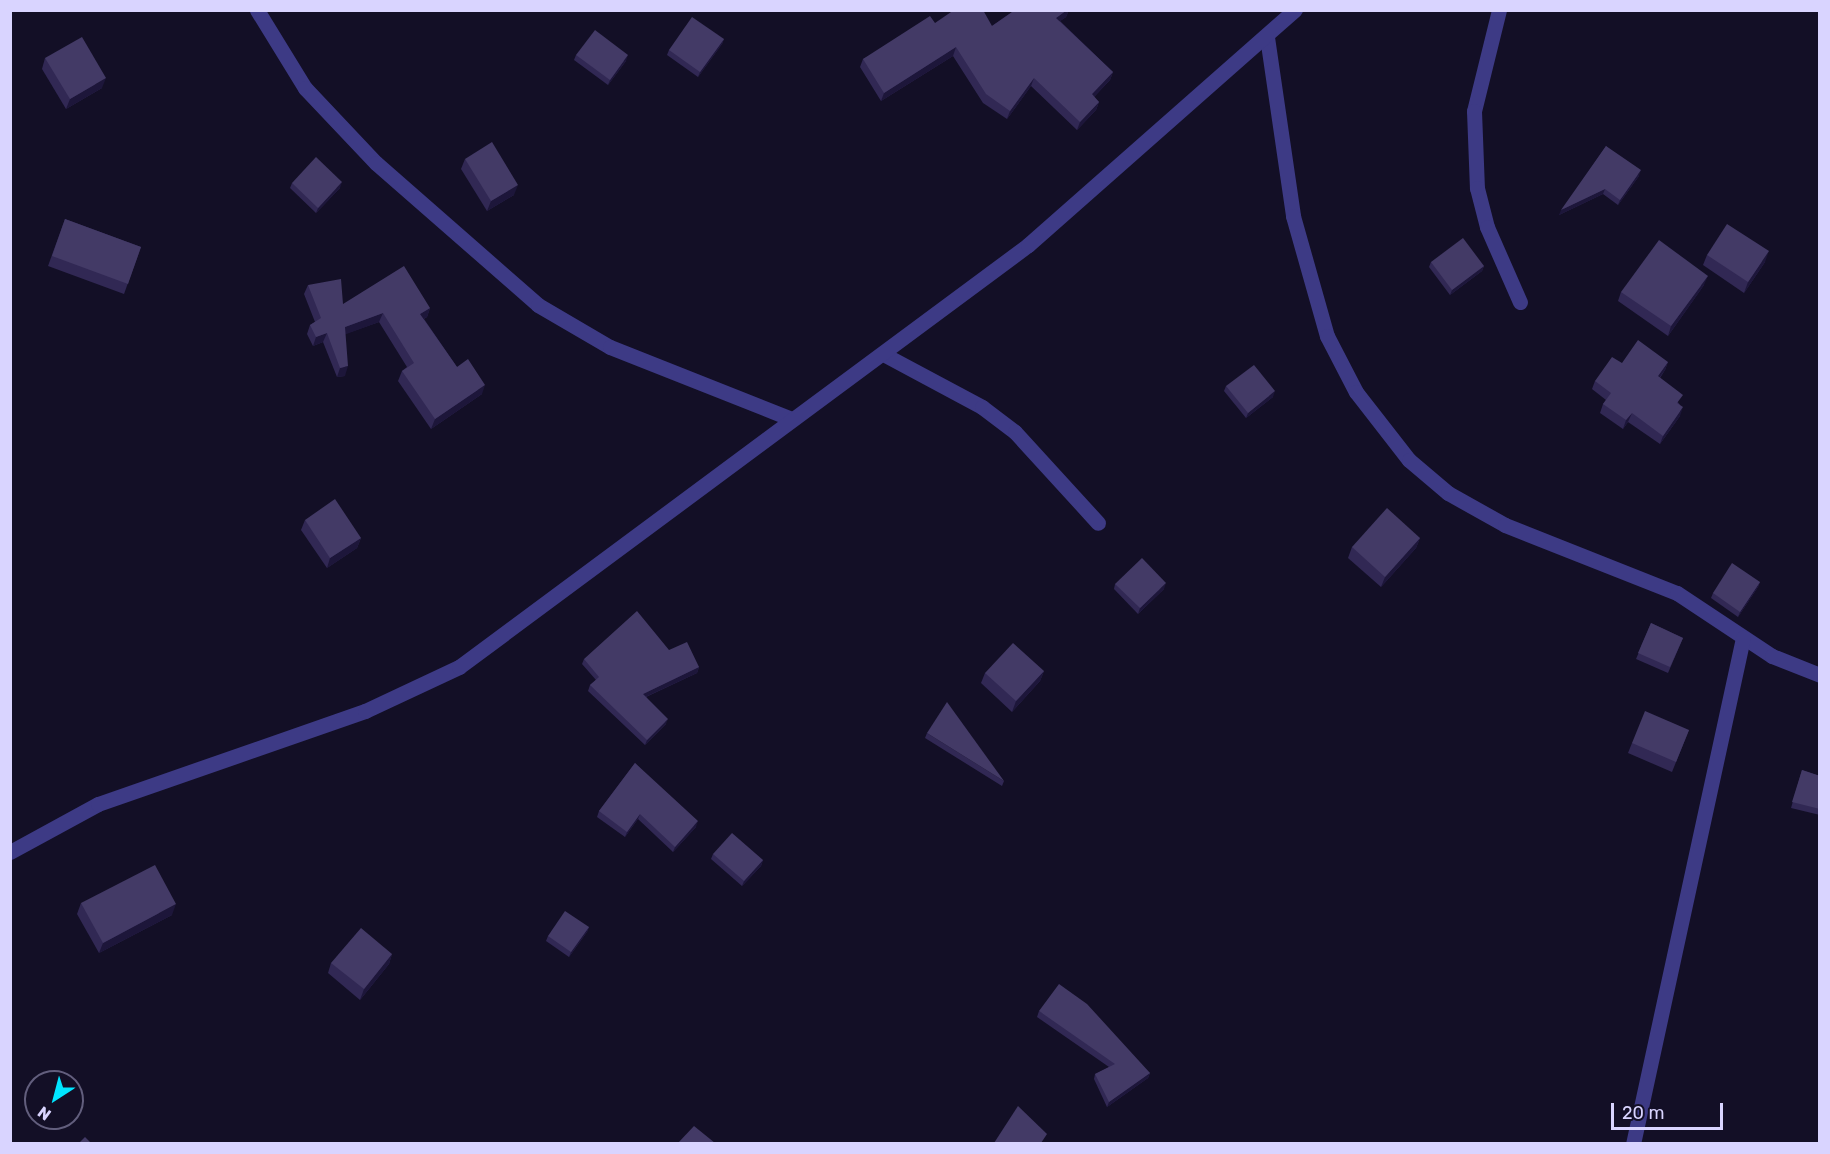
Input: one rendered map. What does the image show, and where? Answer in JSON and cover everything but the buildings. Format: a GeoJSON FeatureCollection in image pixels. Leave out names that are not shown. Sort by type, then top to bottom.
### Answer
{"type":"FeatureCollection","features":[{"type":"Feature","properties":{"kind":"street"},"geometry":{"type":"LineString","coordinates":[[257,10],[305,88],[376,163],[538,305],[610,347],[792,419]]}},
{"type":"Feature","properties":{"kind":"street"},"geometry":{"type":"LineString","coordinates":[[10,852],[98,804],[365,711],[459,667],[792,419],[885,355],[1028,245],[1295,10]]}},
{"type":"Feature","properties":{"kind":"street"},"geometry":{"type":"LineString","coordinates":[[1499,10],[1474,111],[1477,188],[1487,227],[1520,302]]}},
{"type":"Feature","properties":{"kind":"street"},"geometry":{"type":"LineString","coordinates":[[1267,37],[1293,216],[1327,336],[1356,392],[1409,460],[1448,493],[1505,525],[1677,593],[1743,638],[1820,675]]}},
{"type":"Feature","properties":{"kind":"street"},"geometry":{"type":"LineString","coordinates":[[885,355],[982,407],[1015,432],[1098,523]]}},
{"type":"Feature","properties":{"kind":"street"},"geometry":{"type":"LineString","coordinates":[[1633,1143],[1743,638]]}}]}
